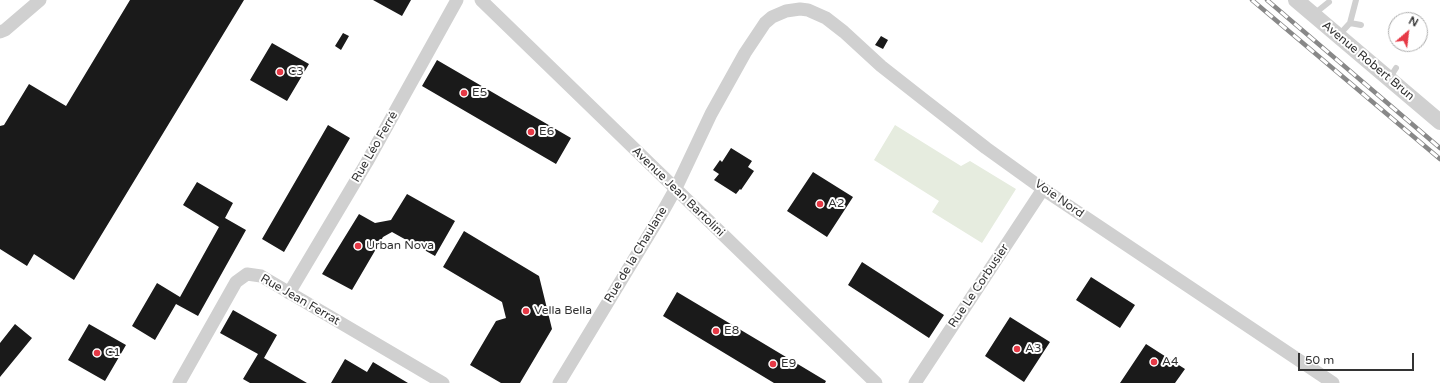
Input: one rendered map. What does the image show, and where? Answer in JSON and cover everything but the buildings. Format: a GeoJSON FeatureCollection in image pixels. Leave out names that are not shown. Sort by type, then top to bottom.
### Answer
{"type":"FeatureCollection","features":[{"type":"Feature","properties":{"kind":"street"},"geometry":{"type":"LineString","coordinates":[[0,32],[5,30],[40,0]]}},
{"type":"Feature","properties":{"kind":"street","name":"Rue Léo Ferré"},"geometry":{"type":"LineString","coordinates":[[289,293],[367,162],[457,0]]}},
{"type":"Feature","properties":{"kind":"street","name":"Avenue Jean Bartolini"},"geometry":{"type":"LineString","coordinates":[[481,0],[876,383]]}},
{"type":"Feature","properties":{"kind":"street","name":"Avenue Robert Brun"},"geometry":{"type":"LineString","coordinates":[[1296,0],[1339,35],[1392,74],[1440,122]]}},
{"type":"Feature","properties":{"kind":"street","name":"Rue de la Chaulane"},"geometry":{"type":"LineString","coordinates":[[559,383],[676,188],[711,114],[755,38],[772,17],[779,13],[793,9]]}},
{"type":"Feature","properties":{"kind":"street","name":"Voie Nord"},"geometry":{"type":"LineString","coordinates":[[793,9],[808,10],[826,18],[922,99],[986,148],[1043,189],[1333,383]]}},
{"type":"Feature","properties":{"kind":"street","name":"Rue Le Corbusier"},"geometry":{"type":"LineString","coordinates":[[914,383],[1043,189]]}},
{"type":"Feature","properties":{"kind":"street","name":"Rue Jean Ferrat"},"geometry":{"type":"LineString","coordinates":[[179,383],[236,282],[247,274],[261,276],[442,383]]}},
{"type":"Feature","properties":{"kind":"lane"},"geometry":{"type":"LineString","coordinates":[[1339,35],[1350,23],[1356,0]]}},
{"type":"Feature","properties":{"kind":"lane"},"geometry":{"type":"LineString","coordinates":[[1314,14],[1329,2]]}},
{"type":"Feature","properties":{"kind":"lane"},"geometry":{"type":"LineString","coordinates":[[1350,23],[1361,25]]}},
{"type":"Feature","properties":{"kind":"shaded area"},"geometry":{"type":"Polygon","coordinates":[[[895,125],[961,166],[970,161],[1016,189],[982,243],[932,212],[939,201],[874,160],[895,125]]]}},
{"type":"Feature","properties":{"kind":"railway"},"geometry":{"type":"LineString","coordinates":[[1252,0],[1440,159]]}},
{"type":"Feature","properties":{"kind":"railway"},"geometry":{"type":"LineString","coordinates":[[1267,0],[1440,148]]}},
{"type":"Feature","properties":{"kind":"place","name":"C3"},"geometry":{"type":"Point","coordinates":[280,72]}},
{"type":"Feature","properties":{"kind":"place","name":"E5"},"geometry":{"type":"Point","coordinates":[464,93]}},
{"type":"Feature","properties":{"kind":"place","name":"E6"},"geometry":{"type":"Point","coordinates":[531,132]}},
{"type":"Feature","properties":{"kind":"place","name":"A2"},"geometry":{"type":"Point","coordinates":[820,204]}},
{"type":"Feature","properties":{"kind":"place","name":"Urban Nova"},"geometry":{"type":"Point","coordinates":[358,246]}},
{"type":"Feature","properties":{"kind":"place","name":"Vella Bella"},"geometry":{"type":"Point","coordinates":[526,311]}},
{"type":"Feature","properties":{"kind":"place","name":"E8"},"geometry":{"type":"Point","coordinates":[716,331]}},
{"type":"Feature","properties":{"kind":"place","name":"A3"},"geometry":{"type":"Point","coordinates":[1017,349]}},
{"type":"Feature","properties":{"kind":"place","name":"C1"},"geometry":{"type":"Point","coordinates":[97,353]}},
{"type":"Feature","properties":{"kind":"place","name":"A4"},"geometry":{"type":"Point","coordinates":[1154,362]}},
{"type":"Feature","properties":{"kind":"place","name":"E9"},"geometry":{"type":"Point","coordinates":[773,364]}}]}
